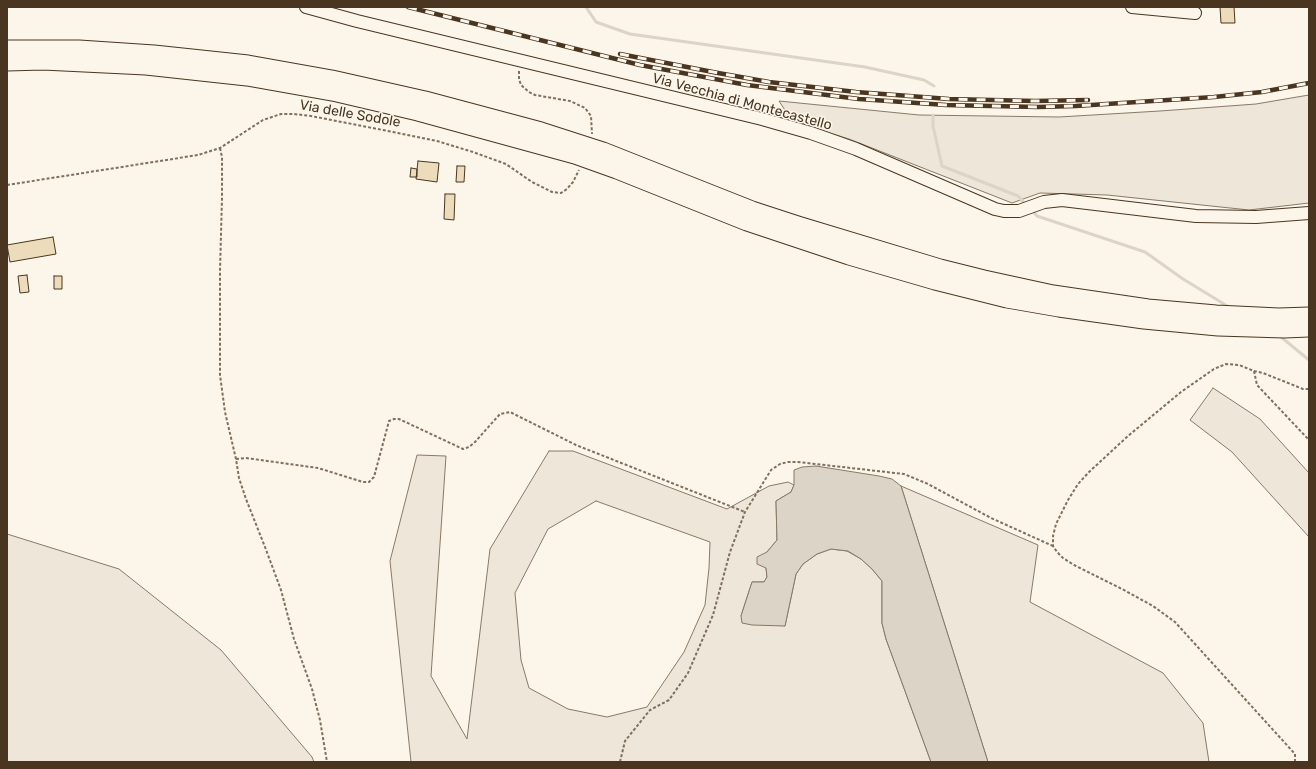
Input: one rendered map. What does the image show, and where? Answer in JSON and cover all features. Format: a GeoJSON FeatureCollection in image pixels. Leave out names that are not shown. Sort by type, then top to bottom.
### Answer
{"type":"FeatureCollection","features":[{"type":"Feature","properties":{"kind":"highway"},"geometry":{"type":"LineString","coordinates":[[7,49],[79,49],[161,54],[262,66],[339,80],[432,102],[556,136],[603,151],[752,210],[926,264],[984,279],[1053,294],[1148,308],[1216,314],[1309,316]]}},
{"type":"Feature","properties":{"kind":"highway"},"geometry":{"type":"LineString","coordinates":[[7,62],[43,61],[146,66],[247,77],[337,93],[418,112],[575,156],[617,170],[748,222],[849,256],[935,281],[1000,297],[1059,308],[1151,321],[1218,327],[1284,329],[1309,328]]}},
{"type":"Feature","properties":{"kind":"street","name":"Via Vecchia di Montecastello"},"geometry":{"type":"LineString","coordinates":[[306,7],[357,21],[762,119],[811,133],[856,149],[988,207],[1004,211],[1019,211],[1051,200],[1062,200],[1171,214],[1222,217],[1309,214]]}},
{"type":"Feature","properties":{"kind":"street"},"geometry":{"type":"LineString","coordinates":[[1132,7],[1195,13]]}},
{"type":"Feature","properties":{"kind":"path"},"geometry":{"type":"LineString","coordinates":[[520,60],[519,79],[524,88],[535,95],[570,101],[585,108],[591,116],[591,138]]}},
{"type":"Feature","properties":{"kind":"path","name":"Via delle Sodole"},"geometry":{"type":"LineString","coordinates":[[7,185],[198,156],[220,148],[263,120],[281,114],[318,117],[437,141],[506,164],[547,190],[558,193],[570,186],[580,167]]}},
{"type":"Feature","properties":{"kind":"path"},"geometry":{"type":"LineString","coordinates":[[220,148],[222,157],[220,375],[225,412],[239,478],[281,590],[294,639],[312,689],[320,720],[327,762]]}},
{"type":"Feature","properties":{"kind":"path"},"geometry":{"type":"LineString","coordinates":[[1295,762],[1294,754],[1175,622],[1147,603],[1074,565],[1057,552],[1054,546],[1053,536],[1056,524],[1078,484],[1128,436],[1181,392],[1214,368],[1226,364],[1239,364],[1303,389],[1309,389]]}},
{"type":"Feature","properties":{"kind":"path"},"geometry":{"type":"LineString","coordinates":[[1254,371],[1257,385],[1309,440]]}},
{"type":"Feature","properties":{"kind":"path"},"geometry":{"type":"LineString","coordinates":[[236,459],[246,458],[318,468],[363,482],[369,482],[374,477],[389,421],[399,419],[462,449],[469,447],[475,442],[500,414],[510,412],[576,445],[745,512]]}},
{"type":"Feature","properties":{"kind":"path"},"geometry":{"type":"LineString","coordinates":[[620,762],[625,741],[650,710],[669,700],[688,673],[713,615],[730,552],[745,512],[771,470],[780,464],[798,462],[898,473],[913,477],[991,518],[1054,546]]}},
{"type":"Feature","properties":{"kind":"shaded area"},"geometry":{"type":"Polygon","coordinates":[[[1309,95],[1309,203],[1249,210],[1107,195],[1040,193],[1012,203],[849,139],[792,121],[779,101],[919,115],[1059,117],[1256,104],[1309,95]]]}},
{"type":"Feature","properties":{"kind":"shaded area"},"geometry":{"type":"Polygon","coordinates":[[[1213,388],[1260,419],[1309,473],[1309,537],[1232,452],[1190,420],[1213,388]]]}},
{"type":"Feature","properties":{"kind":"shaded area"},"geometry":{"type":"Polygon","coordinates":[[[549,451],[573,451],[727,509],[769,486],[788,482],[794,485],[791,492],[776,501],[777,540],[767,552],[767,577],[764,582],[752,582],[741,616],[785,626],[796,574],[803,564],[817,554],[831,549],[847,551],[861,559],[882,581],[882,623],[886,639],[931,762],[411,762],[390,561],[417,455],[446,456],[431,676],[467,739],[490,549],[549,451]],[[596,501],[548,529],[515,593],[521,660],[529,688],[568,709],[607,717],[647,707],[684,652],[705,605],[710,542],[596,501]]]}},
{"type":"Feature","properties":{"kind":"shaded area"},"geometry":{"type":"Polygon","coordinates":[[[816,466],[892,479],[901,486],[988,762],[931,762],[886,639],[882,623],[882,581],[861,559],[848,551],[831,549],[817,554],[803,564],[796,574],[785,626],[752,625],[742,623],[741,616],[752,582],[764,582],[767,577],[766,568],[757,564],[757,557],[767,552],[777,540],[776,501],[791,492],[794,485],[794,470],[802,467],[816,466]]]}},
{"type":"Feature","properties":{"kind":"shaded area"},"geometry":{"type":"Polygon","coordinates":[[[901,486],[1038,545],[1030,602],[1163,673],[1203,723],[1209,762],[988,762],[901,486]]]}},
{"type":"Feature","properties":{"kind":"shaded area"},"geometry":{"type":"Polygon","coordinates":[[[7,534],[119,569],[221,650],[312,757],[314,762],[7,762],[7,534]]]}},
{"type":"Feature","properties":{"kind":"building"},"geometry":{"type":"Polygon","coordinates":[[[1220,7],[1234,7],[1235,23],[1221,23],[1220,7]]]}},
{"type":"Feature","properties":{"kind":"building"},"geometry":{"type":"Polygon","coordinates":[[[418,161],[439,163],[437,182],[416,179],[418,161]]]}},
{"type":"Feature","properties":{"kind":"building"},"geometry":{"type":"Polygon","coordinates":[[[457,166],[465,166],[464,182],[456,182],[457,166]]]}},
{"type":"Feature","properties":{"kind":"building"},"geometry":{"type":"Polygon","coordinates":[[[411,168],[417,169],[417,177],[410,177],[411,168]]]}},
{"type":"Feature","properties":{"kind":"building"},"geometry":{"type":"Polygon","coordinates":[[[445,194],[455,194],[454,220],[444,219],[445,194]]]}},
{"type":"Feature","properties":{"kind":"building"},"geometry":{"type":"Polygon","coordinates":[[[53,237],[56,254],[10,262],[7,245],[53,237]]]}},
{"type":"Feature","properties":{"kind":"building"},"geometry":{"type":"Polygon","coordinates":[[[27,275],[29,292],[20,293],[18,276],[27,275]]]}},
{"type":"Feature","properties":{"kind":"building"},"geometry":{"type":"Polygon","coordinates":[[[54,276],[62,276],[62,289],[54,289],[54,276]]]}},
{"type":"Feature","properties":{"kind":"waterway"},"geometry":{"type":"LineString","coordinates":[[586,7],[596,22],[630,34],[865,67],[924,80],[934,86]]}},
{"type":"Feature","properties":{"kind":"waterway"},"geometry":{"type":"LineString","coordinates":[[933,115],[933,126],[942,166],[1018,196],[1026,205]]}},
{"type":"Feature","properties":{"kind":"waterway"},"geometry":{"type":"LineString","coordinates":[[1032,210],[1037,216],[1145,252],[1183,279],[1229,307]]}},
{"type":"Feature","properties":{"kind":"waterway"},"geometry":{"type":"LineString","coordinates":[[1281,337],[1309,360]]}},
{"type":"Feature","properties":{"kind":"railway"},"geometry":{"type":"LineString","coordinates":[[408,7],[640,65],[747,85],[859,99],[946,105],[1038,107],[1076,106],[1214,97],[1262,92],[1309,83]]}},
{"type":"Feature","properties":{"kind":"railway"},"geometry":{"type":"LineString","coordinates":[[620,54],[769,82],[856,92],[949,99],[1035,101],[1088,100]]}}]}
